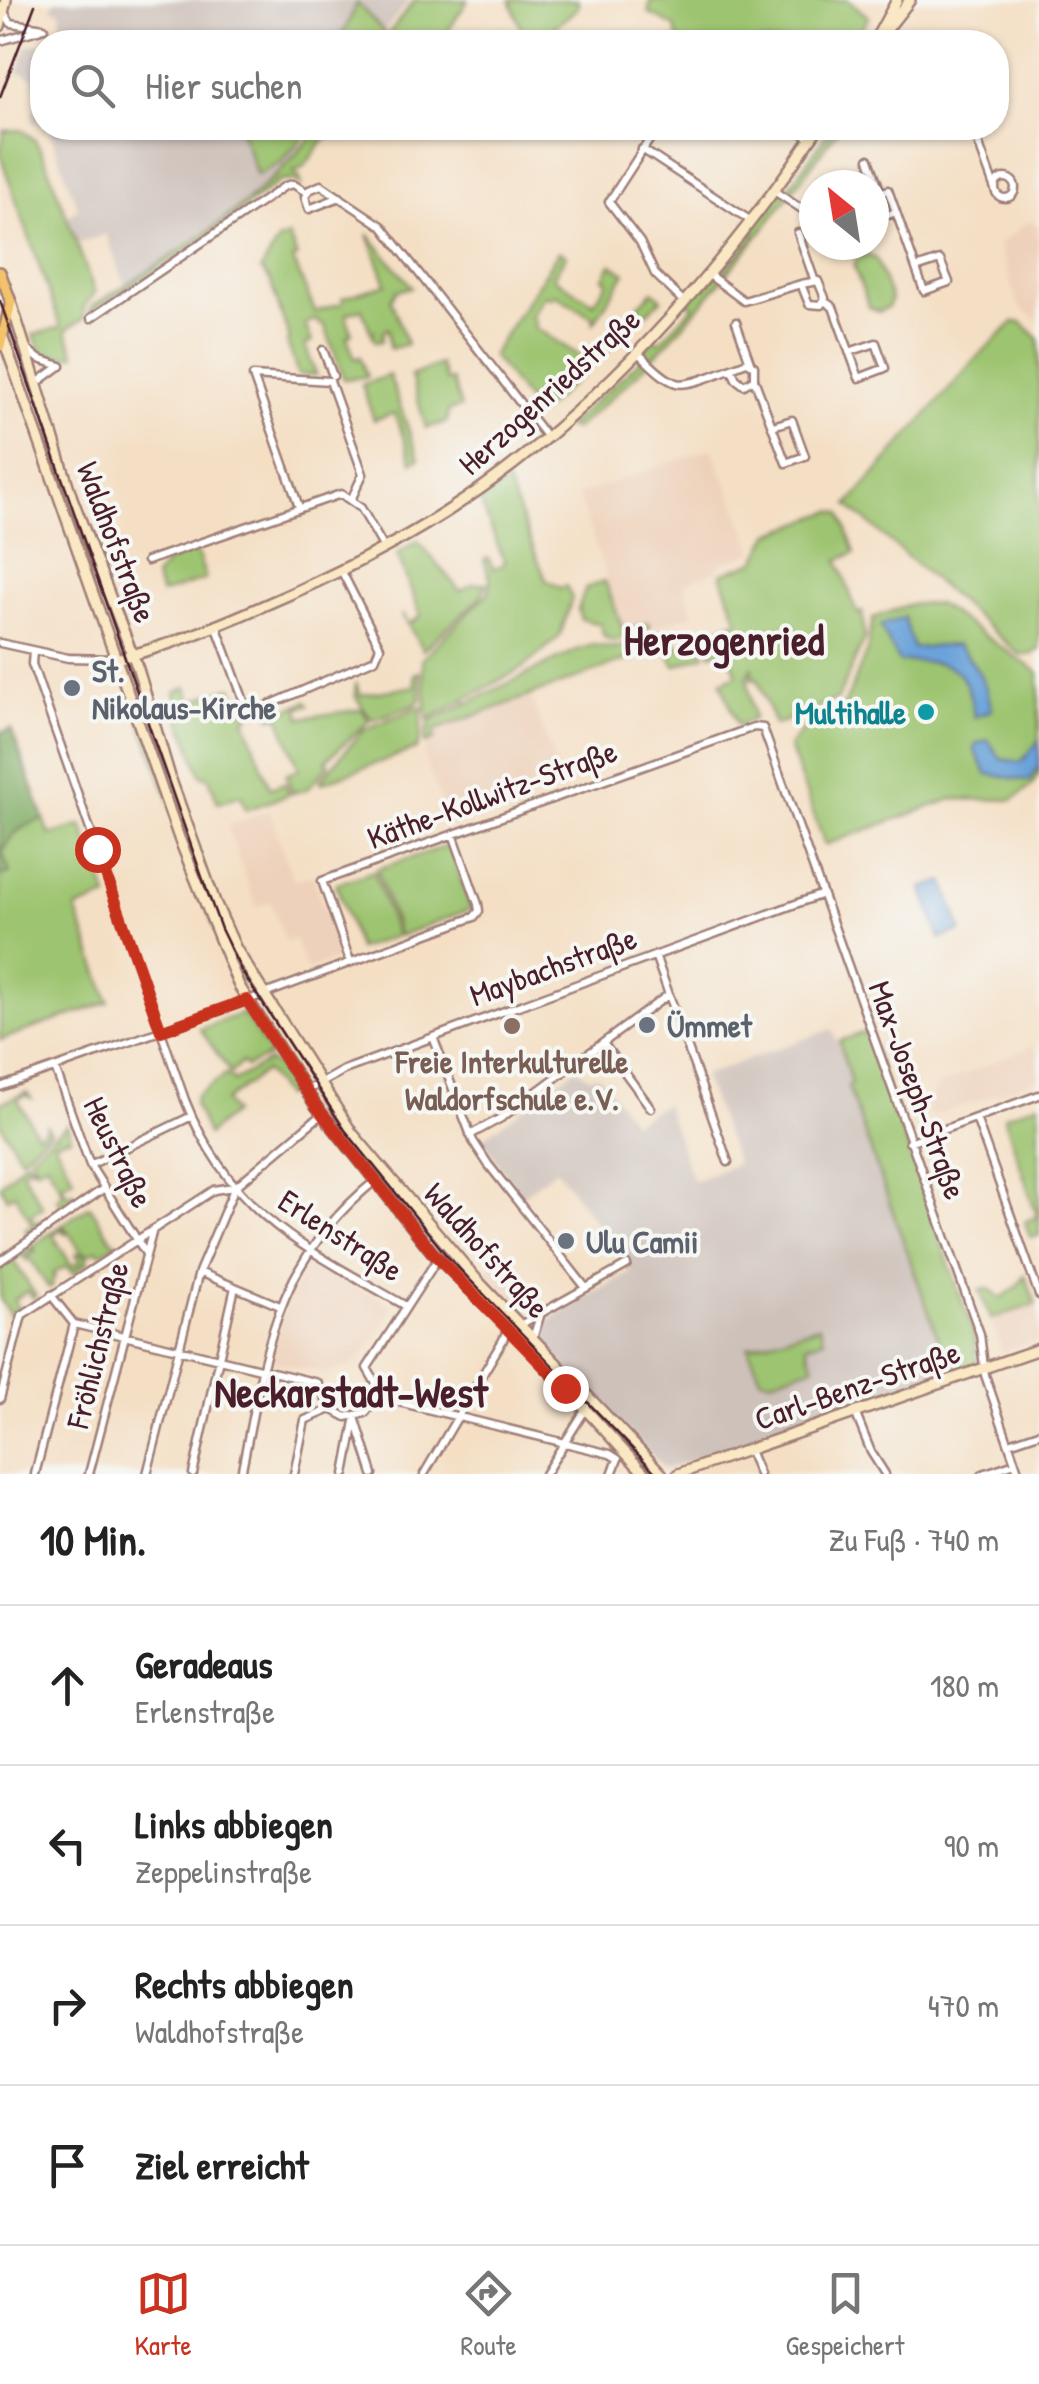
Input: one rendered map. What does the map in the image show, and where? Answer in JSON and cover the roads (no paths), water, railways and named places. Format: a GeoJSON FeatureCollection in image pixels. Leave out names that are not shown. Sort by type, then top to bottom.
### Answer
{"type":"FeatureCollection","features":[{"type":"Feature","properties":{"kind":"main road","name":"Waldhofstraße"},"geometry":{"type":"LineString","coordinates":[[0,272],[11,302]]}},
{"type":"Feature","properties":{"kind":"main road"},"geometry":{"type":"LineString","coordinates":[[1,338],[11,302]]}},
{"type":"Feature","properties":{"kind":"street"},"geometry":{"type":"LineString","coordinates":[[881,30],[897,0]]}},
{"type":"Feature","properties":{"kind":"street"},"geometry":{"type":"LineString","coordinates":[[885,30],[910,0]]}},
{"type":"Feature","properties":{"kind":"street"},"geometry":{"type":"LineString","coordinates":[[0,26],[5,5]]}},
{"type":"Feature","properties":{"kind":"street"},"geometry":{"type":"LineString","coordinates":[[5,5],[11,22],[44,28],[37,30]]}},
{"type":"Feature","properties":{"kind":"street"},"geometry":{"type":"LineString","coordinates":[[0,41],[30,32]]}},
{"type":"Feature","properties":{"kind":"street","name":"Herzogenriedstraße"},"geometry":{"type":"LineString","coordinates":[[648,140],[609,202],[640,242],[655,274],[684,302]]}},
{"type":"Feature","properties":{"kind":"street","name":"Herzogenriedstraße"},"geometry":{"type":"LineString","coordinates":[[116,659],[216,626],[342,572],[456,505],[546,436],[636,352],[708,274],[809,140]]}},
{"type":"Feature","properties":{"kind":"street"},"geometry":{"type":"LineString","coordinates":[[977,140],[996,192]]}},
{"type":"Feature","properties":{"kind":"street"},"geometry":{"type":"LineString","coordinates":[[642,149],[751,221]]}},
{"type":"Feature","properties":{"kind":"street"},"geometry":{"type":"LineString","coordinates":[[869,158],[872,170]]}},
{"type":"Feature","properties":{"kind":"street"},"geometry":{"type":"LineString","coordinates":[[91,318],[285,186],[293,184],[306,192]]}},
{"type":"Feature","properties":{"kind":"street"},"geometry":{"type":"LineString","coordinates":[[306,192],[321,185],[382,226],[546,436]]}},
{"type":"Feature","properties":{"kind":"street"},"geometry":{"type":"LineString","coordinates":[[774,191],[799,207]]}},
{"type":"Feature","properties":{"kind":"street"},"geometry":{"type":"LineString","coordinates":[[306,192],[308,208],[340,197]]}},
{"type":"Feature","properties":{"kind":"street"},"geometry":{"type":"LineString","coordinates":[[889,193],[924,291],[948,282],[940,260],[916,268]]}},
{"type":"Feature","properties":{"kind":"street"},"geometry":{"type":"LineString","coordinates":[[889,214],[896,212]]}},
{"type":"Feature","properties":{"kind":"street"},"geometry":{"type":"LineString","coordinates":[[798,233],[824,301],[834,308],[859,378],[885,368],[876,343],[850,352]]}},
{"type":"Feature","properties":{"kind":"street"},"geometry":{"type":"LineString","coordinates":[[708,274],[744,301],[814,279]]}},
{"type":"Feature","properties":{"kind":"street"},"geometry":{"type":"LineString","coordinates":[[801,284],[811,306],[824,301]]}},
{"type":"Feature","properties":{"kind":"street","name":"Waldhofstraße"},"geometry":{"type":"LineString","coordinates":[[11,302],[87,539],[132,655],[215,902],[236,949],[352,1133],[459,1260],[662,1474]]}},
{"type":"Feature","properties":{"kind":"street"},"geometry":{"type":"LineString","coordinates":[[736,322],[786,463],[806,456],[792,420],[774,426]]}},
{"type":"Feature","properties":{"kind":"street","name":"Waldhofstraße"},"geometry":{"type":"LineString","coordinates":[[1,338],[214,930],[247,1000],[322,1114],[442,1262],[644,1474]]}},
{"type":"Feature","properties":{"kind":"street"},"geometry":{"type":"LineString","coordinates":[[27,349],[39,359],[61,366],[46,373],[37,384]]}},
{"type":"Feature","properties":{"kind":"street"},"geometry":{"type":"LineString","coordinates":[[323,350],[363,474],[351,500]]}},
{"type":"Feature","properties":{"kind":"street"},"geometry":{"type":"LineString","coordinates":[[636,352],[682,384],[750,362]]}},
{"type":"Feature","properties":{"kind":"street"},"geometry":{"type":"LineString","coordinates":[[732,368],[740,383],[744,385],[754,379]]}},
{"type":"Feature","properties":{"kind":"street"},"geometry":{"type":"LineString","coordinates":[[3,374],[18,379]]}},
{"type":"Feature","properties":{"kind":"street"},"geometry":{"type":"LineString","coordinates":[[299,507],[254,376],[332,378]]}},
{"type":"Feature","properties":{"kind":"street"},"geometry":{"type":"LineString","coordinates":[[32,420],[40,430],[48,426]]}},
{"type":"Feature","properties":{"kind":"street"},"geometry":{"type":"LineString","coordinates":[[147,561],[340,494],[361,508],[385,549]]}},
{"type":"Feature","properties":{"kind":"street"},"geometry":{"type":"LineString","coordinates":[[216,626],[245,704],[260,709],[379,654],[380,646],[342,572]]}},
{"type":"Feature","properties":{"kind":"street"},"geometry":{"type":"LineString","coordinates":[[0,643],[88,660],[116,659]]}},
{"type":"Feature","properties":{"kind":"street","name":"Erlenstraße"},"geometry":{"type":"LineString","coordinates":[[33,650],[32,664],[161,1031],[206,1146],[234,1187],[264,1218],[308,1250],[406,1306]]}},
{"type":"Feature","properties":{"kind":"street","name":"Käthe-Kollwitz-Straße"},"geometry":{"type":"LineString","coordinates":[[350,961],[322,881],[759,726]]}},
{"type":"Feature","properties":{"kind":"street","name":"Max-Joseph-Straße"},"geometry":{"type":"LineString","coordinates":[[759,726],[763,728],[980,1334],[984,1368],[1019,1474]]}},
{"type":"Feature","properties":{"kind":"street"},"geometry":{"type":"LineString","coordinates":[[0,1091],[474,917],[478,911],[453,834]]}},
{"type":"Feature","properties":{"kind":"street","name":"Maybachstraße"},"geometry":{"type":"LineString","coordinates":[[306,1091],[432,1037],[820,894]]}},
{"type":"Feature","properties":{"kind":"street"},"geometry":{"type":"LineString","coordinates":[[655,955],[728,1162]]}},
{"type":"Feature","properties":{"kind":"street"},"geometry":{"type":"LineString","coordinates":[[470,1136],[502,1118],[668,996]]}},
{"type":"Feature","properties":{"kind":"street"},"geometry":{"type":"LineString","coordinates":[[432,1037],[470,1136],[586,1288]]}},
{"type":"Feature","properties":{"kind":"street"},"geometry":{"type":"LineString","coordinates":[[602,1044],[651,1108]]}},
{"type":"Feature","properties":{"kind":"street","name":"Heustraße"},"geometry":{"type":"LineString","coordinates":[[54,1068],[90,1164],[146,1254]]}},
{"type":"Feature","properties":{"kind":"street"},"geometry":{"type":"LineString","coordinates":[[909,1142],[1039,1095]]}},
{"type":"Feature","properties":{"kind":"street"},"geometry":{"type":"LineString","coordinates":[[147,1474],[199,1272],[234,1187],[322,1114]]}},
{"type":"Feature","properties":{"kind":"street"},"geometry":{"type":"LineString","coordinates":[[90,1164],[192,1116]]}},
{"type":"Feature","properties":{"kind":"street"},"geometry":{"type":"LineString","coordinates":[[976,1118],[1039,1295]]}},
{"type":"Feature","properties":{"kind":"street"},"geometry":{"type":"LineString","coordinates":[[241,1474],[262,1370],[280,1306],[323,1229],[376,1180]]}},
{"type":"Feature","properties":{"kind":"street"},"geometry":{"type":"LineString","coordinates":[[1,1394],[22,1315],[214,1190],[234,1187]]}},
{"type":"Feature","properties":{"kind":"street"},"geometry":{"type":"LineString","coordinates":[[0,1261],[103,1189]]}},
{"type":"Feature","properties":{"kind":"street","name":"Fröhlichstraße"},"geometry":{"type":"LineString","coordinates":[[90,1474],[153,1229]]}},
{"type":"Feature","properties":{"kind":"street"},"geometry":{"type":"LineString","coordinates":[[51,1295],[74,1324],[318,1383],[331,1409],[355,1417],[373,1406],[378,1397],[378,1387],[367,1368],[426,1273],[446,1256],[459,1260]]}},
{"type":"Feature","properties":{"kind":"street"},"geometry":{"type":"LineString","coordinates":[[520,1325],[627,1264]]}},
{"type":"Feature","properties":{"kind":"street"},"geometry":{"type":"LineString","coordinates":[[199,1272],[280,1306]]}},
{"type":"Feature","properties":{"kind":"street"},"geometry":{"type":"LineString","coordinates":[[193,1474],[235,1287]]}},
{"type":"Feature","properties":{"kind":"street"},"geometry":{"type":"LineString","coordinates":[[533,1338],[540,1316]]}},
{"type":"Feature","properties":{"kind":"street"},"geometry":{"type":"LineString","coordinates":[[35,1474],[74,1324]]}},
{"type":"Feature","properties":{"kind":"street"},"geometry":{"type":"LineString","coordinates":[[424,1474],[506,1331]]}},
{"type":"Feature","properties":{"kind":"street","name":"Carl-Benz-Straße"},"geometry":{"type":"LineString","coordinates":[[678,1474],[1039,1348]]}},
{"type":"Feature","properties":{"kind":"street"},"geometry":{"type":"LineString","coordinates":[[546,1474],[585,1411],[588,1396]]}},
{"type":"Feature","properties":{"kind":"street"},"geometry":{"type":"LineString","coordinates":[[378,1397],[610,1454],[618,1459],[612,1474]]}},
{"type":"Feature","properties":{"kind":"street"},"geometry":{"type":"LineString","coordinates":[[294,1474],[305,1420],[331,1409]]}},
{"type":"Feature","properties":{"kind":"street"},"geometry":{"type":"LineString","coordinates":[[855,1412],[870,1452],[885,1474]]}},
{"type":"Feature","properties":{"kind":"street"},"geometry":{"type":"LineString","coordinates":[[345,1474],[355,1417]]}},
{"type":"Feature","properties":{"kind":"street"},"geometry":{"type":"LineString","coordinates":[[355,1417],[373,1474]]}},
{"type":"Feature","properties":{"kind":"street"},"geometry":{"type":"LineString","coordinates":[[1009,1443],[1039,1433]]}},
{"type":"Feature","properties":{"kind":"street"},"geometry":{"type":"LineString","coordinates":[[748,1448],[759,1474]]}},
{"type":"Feature","properties":{"kind":"street"},"geometry":{"type":"LineString","coordinates":[[983,1474],[1016,1462]]}},
{"type":"Feature","properties":{"kind":"water"},"geometry":{"type":"Polygon","coordinates":[[[904,617],[913,648],[957,645],[980,675],[992,710],[974,717],[966,686],[953,669],[931,662],[899,662],[880,626],[904,617]]]}},
{"type":"Feature","properties":{"kind":"water"},"geometry":{"type":"Polygon","coordinates":[[[988,740],[1001,759],[1021,762],[1039,741],[1039,766],[1029,781],[987,774],[975,751],[976,744],[988,740]]]}},
{"type":"Feature","properties":{"kind":"water"},"geometry":{"type":"Polygon","coordinates":[[[944,881],[962,931],[940,939],[922,888],[944,881]]]}},
{"type":"Feature","properties":{"kind":"tram line"},"geometry":{"type":"LineString","coordinates":[[0,97],[35,5]]}},
{"type":"Feature","properties":{"kind":"tram line"},"geometry":{"type":"LineString","coordinates":[[0,301],[202,877],[241,970],[345,1130],[447,1256],[657,1474]]}},
{"type":"Feature","properties":{"kind":"place","name":"St. Nikolaus-Kirche"},"geometry":{"type":"Point","coordinates":[72,688]}},
{"type":"Feature","properties":{"kind":"place","name":"Multihalle"},"geometry":{"type":"Point","coordinates":[926,712]}},
{"type":"Feature","properties":{"kind":"place","name":"Ümmet"},"geometry":{"type":"Point","coordinates":[647,1025]}},
{"type":"Feature","properties":{"kind":"place","name":"Freie Interkulturelle Waldorfschule e.V."},"geometry":{"type":"Point","coordinates":[512,1026]}},
{"type":"Feature","properties":{"kind":"place","name":"Ulu Camii"},"geometry":{"type":"Point","coordinates":[566,1241]}},
{"type":"Feature","properties":{"kind":"district","name":"Herzogenried"},"geometry":{"type":"Point","coordinates":[724,639]}},
{"type":"Feature","properties":{"kind":"district","name":"Neckarstadt-West"},"geometry":{"type":"Point","coordinates":[351,1391]}}]}
